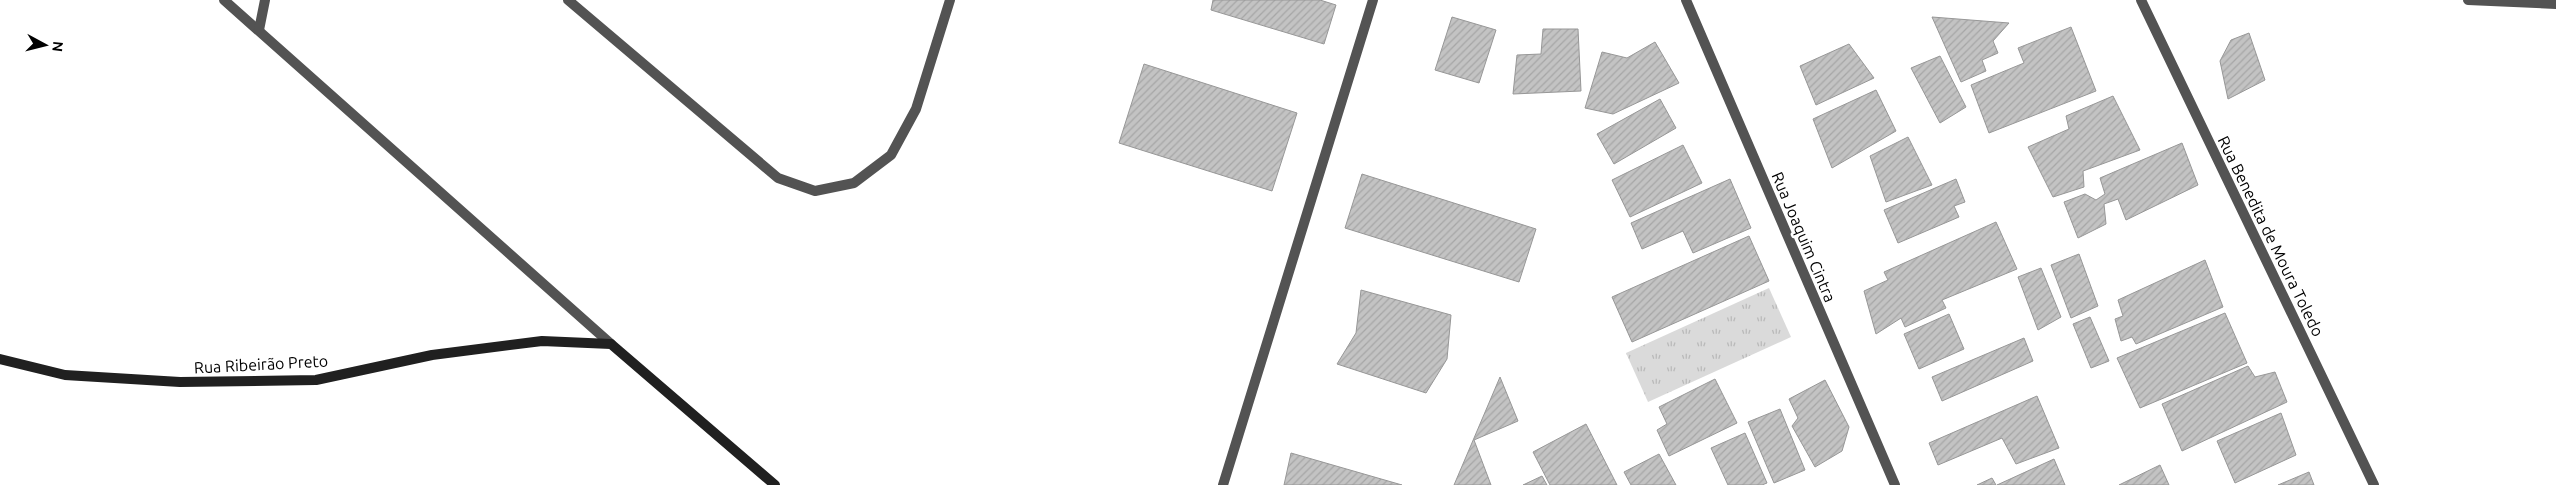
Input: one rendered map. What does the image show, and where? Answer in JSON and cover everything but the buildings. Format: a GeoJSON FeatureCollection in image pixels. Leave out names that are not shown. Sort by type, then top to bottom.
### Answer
{"type":"FeatureCollection","features":[{"type":"Feature","properties":{"kind":"main road","name":"Rua Ribeirão Preto"},"geometry":{"type":"LineString","coordinates":[[0,359],[65,375],[180,382],[316,380],[432,355],[542,341],[611,344]]}},
{"type":"Feature","properties":{"kind":"main road"},"geometry":{"type":"LineString","coordinates":[[611,344],[775,485]]}},
{"type":"Feature","properties":{"kind":"street"},"geometry":{"type":"LineString","coordinates":[[224,0],[611,344]]}},
{"type":"Feature","properties":{"kind":"street"},"geometry":{"type":"LineString","coordinates":[[259,30],[265,0]]}},
{"type":"Feature","properties":{"kind":"street"},"geometry":{"type":"LineString","coordinates":[[568,0],[580,4],[778,178],[815,191],[854,183],[891,155],[916,109],[950,0]]}},
{"type":"Feature","properties":{"kind":"street"},"geometry":{"type":"LineString","coordinates":[[1223,485],[1373,0]]}},
{"type":"Feature","properties":{"kind":"street","name":"Rua Joaquim Cintra"},"geometry":{"type":"LineString","coordinates":[[1686,0],[1895,485]]}},
{"type":"Feature","properties":{"kind":"street","name":"Rua Benedita de Moura Toledo"},"geometry":{"type":"LineString","coordinates":[[2141,0],[2374,485]]}},
{"type":"Feature","properties":{"kind":"street"},"geometry":{"type":"LineString","coordinates":[[2468,0],[2556,4]]}},
{"type":"Feature","properties":{"kind":"green space"},"geometry":{"type":"Polygon","coordinates":[[[1769,288],[1791,337],[1648,402],[1626,353],[1769,288]]]}}]}
